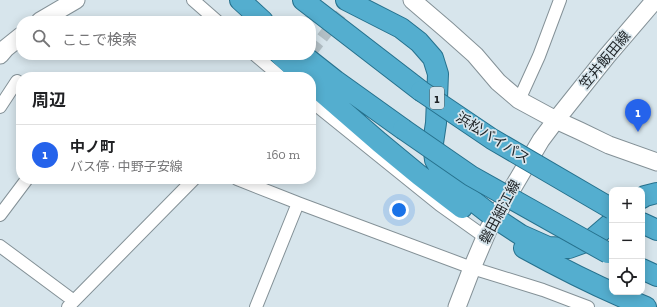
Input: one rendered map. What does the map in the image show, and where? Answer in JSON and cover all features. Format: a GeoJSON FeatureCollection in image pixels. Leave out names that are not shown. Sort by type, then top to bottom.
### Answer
{"type":"FeatureCollection","features":[{"type":"Feature","properties":{"kind":"highway"},"geometry":{"type":"LineString","coordinates":[[226,0],[241,16]]}},
{"type":"Feature","properties":{"kind":"highway"},"geometry":{"type":"LineString","coordinates":[[240,0],[258,16]]}},
{"type":"Feature","properties":{"kind":"highway","name":"浜松バイパス"},"geometry":{"type":"LineString","coordinates":[[303,0],[421,91],[492,139],[609,207]]}},
{"type":"Feature","properties":{"kind":"highway","name":"1"},"geometry":{"type":"LineString","coordinates":[[346,0],[401,28],[419,42],[434,58],[438,74],[436,123],[433,143],[435,160],[443,174],[459,190],[490,228],[521,235],[548,247],[569,248],[591,240],[611,223]]}},
{"type":"Feature","properties":{"kind":"highway"},"geometry":{"type":"LineString","coordinates":[[285,60],[299,72]]}},
{"type":"Feature","properties":{"kind":"highway"},"geometry":{"type":"LineString","coordinates":[[309,60],[336,81],[471,176],[609,253]]}},
{"type":"Feature","properties":{"kind":"highway","name":"1"},"geometry":{"type":"LineString","coordinates":[[316,87],[419,175],[490,228],[575,276],[646,307]]}},
{"type":"Feature","properties":{"kind":"highway"},"geometry":{"type":"LineString","coordinates":[[645,196],[657,193]]}},
{"type":"Feature","properties":{"kind":"highway"},"geometry":{"type":"LineString","coordinates":[[645,224],[657,230]]}},
{"type":"Feature","properties":{"kind":"highway"},"geometry":{"type":"LineString","coordinates":[[645,270],[657,276]]}},
{"type":"Feature","properties":{"kind":"main road"},"geometry":{"type":"LineString","coordinates":[[49,16],[76,0]]}},
{"type":"Feature","properties":{"kind":"main road"},"geometry":{"type":"LineString","coordinates":[[412,0],[475,55],[498,82],[519,100],[556,120],[609,145],[657,162]]}},
{"type":"Feature","properties":{"kind":"main road","name":"笠井飯田線"},"geometry":{"type":"LineString","coordinates":[[556,120],[607,56],[655,0]]}},
{"type":"Feature","properties":{"kind":"main road"},"geometry":{"type":"LineString","coordinates":[[0,55],[16,40]]}},
{"type":"Feature","properties":{"kind":"main road","name":"磐田細江線"},"geometry":{"type":"LineString","coordinates":[[457,307],[490,228],[541,140],[556,120]]}},
{"type":"Feature","properties":{"kind":"street"},"geometry":{"type":"LineString","coordinates":[[194,0],[212,16]]}},
{"type":"Feature","properties":{"kind":"street"},"geometry":{"type":"LineString","coordinates":[[519,100],[539,56],[560,0]]}},
{"type":"Feature","properties":{"kind":"street"},"geometry":{"type":"LineString","coordinates":[[261,60],[275,72]]}},
{"type":"Feature","properties":{"kind":"street"},"geometry":{"type":"LineString","coordinates":[[0,107],[16,83]]}},
{"type":"Feature","properties":{"kind":"street"},"geometry":{"type":"LineString","coordinates":[[316,105],[434,200],[490,228]]}},
{"type":"Feature","properties":{"kind":"street"},"geometry":{"type":"LineString","coordinates":[[0,216],[23,184]]}},
{"type":"Feature","properties":{"kind":"street"},"geometry":{"type":"LineString","coordinates":[[0,246],[71,304],[189,184]]}},
{"type":"Feature","properties":{"kind":"street"},"geometry":{"type":"LineString","coordinates":[[250,184],[472,268],[543,290],[562,302],[588,307]]}},
{"type":"Feature","properties":{"kind":"street"},"geometry":{"type":"LineString","coordinates":[[256,307],[298,203]]}},
{"type":"Feature","properties":{"kind":"tunnel"},"geometry":{"type":"LineString","coordinates":[[316,46],[352,0]]}},
{"type":"Feature","properties":{"kind":"place","name":"中ノ町"},"geometry":{"type":"Point","coordinates":[638,132]}}]}
